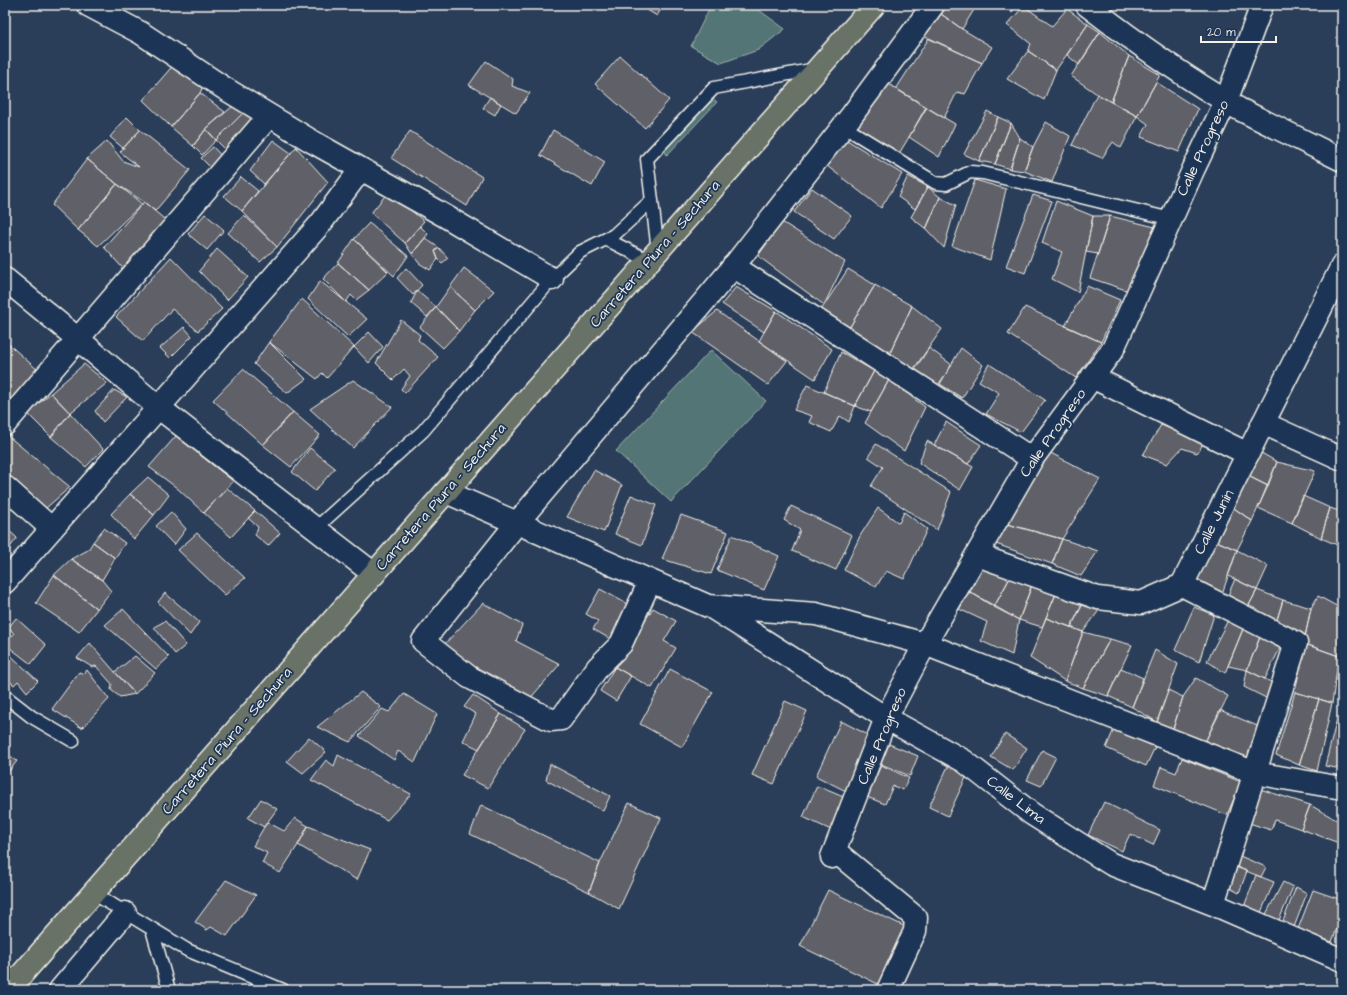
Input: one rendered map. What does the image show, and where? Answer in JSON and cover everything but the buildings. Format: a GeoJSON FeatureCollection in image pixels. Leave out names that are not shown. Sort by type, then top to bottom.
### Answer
{"type":"FeatureCollection","features":[{"type":"Feature","properties":{"kind":"main road","name":"Carretera Piura - Sechura"},"geometry":{"type":"LineString","coordinates":[[8,990],[874,5]]}},
{"type":"Feature","properties":{"kind":"street"},"geometry":{"type":"LineString","coordinates":[[88,5],[141,33],[224,88],[313,142],[445,216],[552,279]]}},
{"type":"Feature","properties":{"kind":"street"},"geometry":{"type":"LineString","coordinates":[[650,581],[622,644],[598,667],[561,719],[551,720],[469,677],[423,641],[517,523],[733,266],[843,126],[933,5]]}},
{"type":"Feature","properties":{"kind":"street"},"geometry":{"type":"LineString","coordinates":[[1087,5],[1176,70],[1239,109],[1342,160]]}},
{"type":"Feature","properties":{"kind":"street","name":"Calle Progreso"},"geometry":{"type":"LineString","coordinates":[[888,990],[915,931],[916,918],[833,854],[886,718],[925,644],[1032,459],[1113,349],[1194,168],[1226,101],[1262,5]]}},
{"type":"Feature","properties":{"kind":"street"},"geometry":{"type":"LineString","coordinates":[[5,424],[269,116]]}},
{"type":"Feature","properties":{"kind":"street"},"geometry":{"type":"LineString","coordinates":[[5,582],[321,223],[361,169]]}},
{"type":"Feature","properties":{"kind":"street"},"geometry":{"type":"LineString","coordinates":[[733,266],[1032,459]]}},
{"type":"Feature","properties":{"kind":"street","name":"Calle Junín"},"geometry":{"type":"LineString","coordinates":[[1182,585],[1342,266]]}},
{"type":"Feature","properties":{"kind":"street"},"geometry":{"type":"LineString","coordinates":[[5,279],[158,407],[374,574]]}},
{"type":"Feature","properties":{"kind":"street"},"geometry":{"type":"LineString","coordinates":[[1092,377],[1248,454]]}},
{"type":"Feature","properties":{"kind":"street"},"geometry":{"type":"LineString","coordinates":[[1263,423],[1342,459]]}},
{"type":"Feature","properties":{"kind":"street"},"geometry":{"type":"LineString","coordinates":[[5,487],[52,529]]}},
{"type":"Feature","properties":{"kind":"street"},"geometry":{"type":"LineString","coordinates":[[446,492],[708,606],[816,614],[925,644],[1255,774],[1342,788]]}},
{"type":"Feature","properties":{"kind":"street"},"geometry":{"type":"LineString","coordinates":[[977,555],[1098,598],[1141,603],[1182,585],[1296,643],[1213,904]]}},
{"type":"Feature","properties":{"kind":"street","name":"Calle Lima"},"geometry":{"type":"LineString","coordinates":[[708,606],[886,718],[964,761],[1032,814],[1111,864],[1213,904],[1342,960]]}},
{"type":"Feature","properties":{"kind":"street"},"geometry":{"type":"LineString","coordinates":[[60,990],[126,913]]}},
{"type":"Feature","properties":{"kind":"lane"},"geometry":{"type":"LineString","coordinates":[[606,239],[654,256],[652,200],[647,159],[714,88],[818,69]]}},
{"type":"Feature","properties":{"kind":"lane"},"geometry":{"type":"LineString","coordinates":[[843,126],[936,183],[946,184],[970,172],[983,173],[1171,220]]}},
{"type":"Feature","properties":{"kind":"lane"},"geometry":{"type":"LineString","coordinates":[[316,528],[422,431],[552,279],[580,252],[614,235],[652,200]]}},
{"type":"Feature","properties":{"kind":"lane"},"geometry":{"type":"LineString","coordinates":[[5,696],[32,717],[73,741]]}},
{"type":"Feature","properties":{"kind":"lane"},"geometry":{"type":"LineString","coordinates":[[93,893],[187,950],[283,990]]}},
{"type":"Feature","properties":{"kind":"lane"},"geometry":{"type":"LineString","coordinates":[[152,929],[169,990]]}},
{"type":"Feature","properties":{"kind":"green space"},"geometry":{"type":"Polygon","coordinates":[[[702,5],[752,5],[785,29],[758,50],[721,63],[691,46],[709,9],[702,5]]]}},
{"type":"Feature","properties":{"kind":"green space"},"geometry":{"type":"Polygon","coordinates":[[[713,99],[717,102],[667,155],[664,150],[713,99]]]}},
{"type":"Feature","properties":{"kind":"green space"},"geometry":{"type":"Polygon","coordinates":[[[711,350],[766,401],[671,502],[616,451],[711,350]]]}}]}
